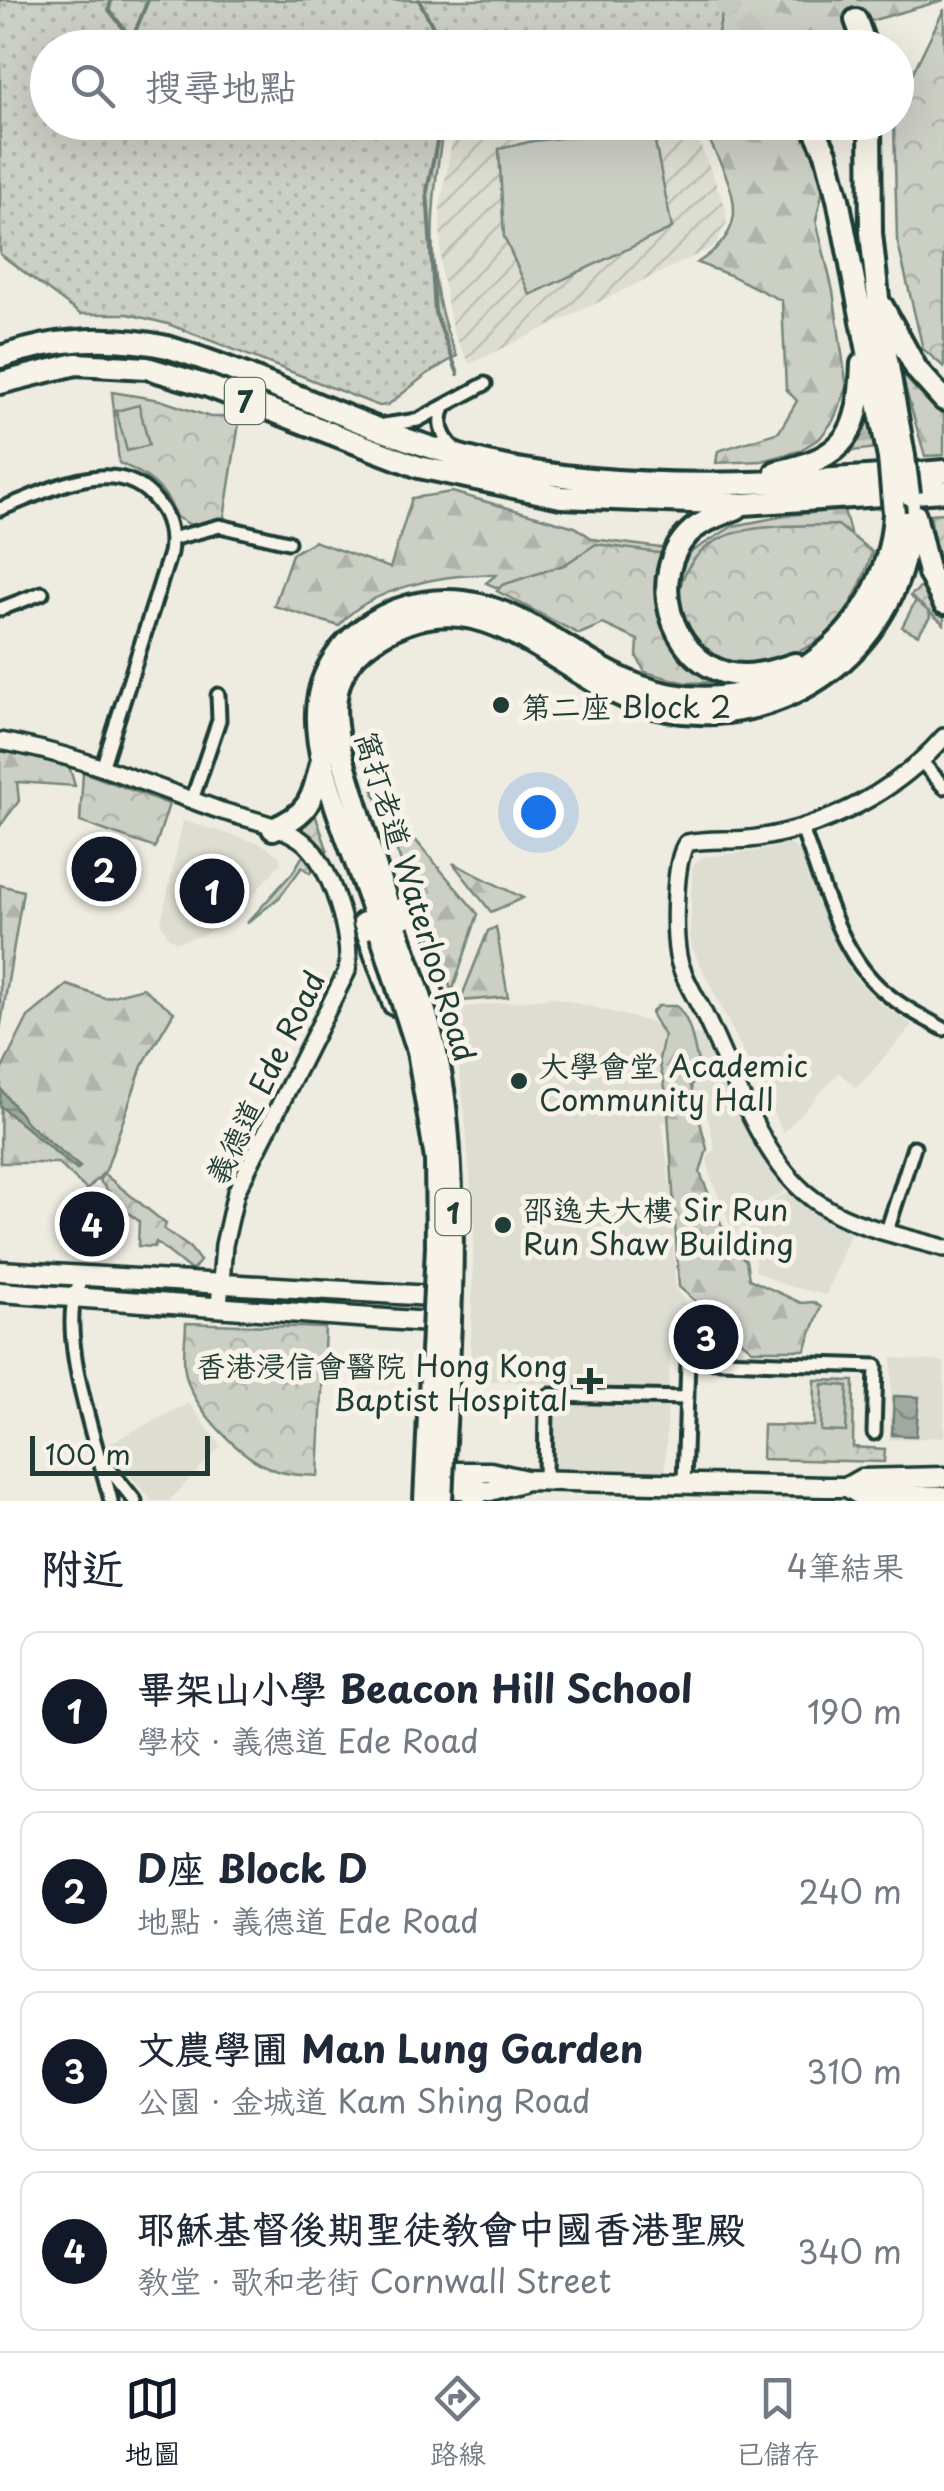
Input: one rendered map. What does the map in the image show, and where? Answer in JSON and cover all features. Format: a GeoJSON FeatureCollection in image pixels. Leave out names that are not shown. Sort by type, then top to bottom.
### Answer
{"type":"FeatureCollection","features":[{"type":"Feature","properties":{"kind":"highway"},"geometry":{"type":"LineString","coordinates":[[856,20],[860,30]]}},
{"type":"Feature","properties":{"kind":"highway","name":"1"},"geometry":{"type":"LineString","coordinates":[[821,140],[834,178],[865,332],[885,393]]}},
{"type":"Feature","properties":{"kind":"highway","name":"1"},"geometry":{"type":"LineString","coordinates":[[870,140],[871,234],[885,393]]}},
{"type":"Feature","properties":{"kind":"highway"},"geometry":{"type":"LineString","coordinates":[[878,300],[917,370],[944,400]]}},
{"type":"Feature","properties":{"kind":"highway"},"geometry":{"type":"LineString","coordinates":[[740,482],[815,461],[846,437],[860,406],[865,332]]}},
{"type":"Feature","properties":{"kind":"highway","name":"7"},"geometry":{"type":"LineString","coordinates":[[0,357],[77,339],[136,340],[196,356],[364,424],[464,457],[556,474],[740,482],[944,471]]}},
{"type":"Feature","properties":{"kind":"highway","name":"7"},"geometry":{"type":"LineString","coordinates":[[0,383],[76,364],[147,368],[208,386],[379,455],[463,478],[580,499],[744,504],[944,491]]}},
{"type":"Feature","properties":{"kind":"highway","name":"窩打老道 Waterloo Road"},"geometry":{"type":"LineString","coordinates":[[420,1490],[437,1246],[436,1160],[418,1052],[356,802],[336,745],[335,700],[340,682],[376,638],[394,628],[440,616],[477,619],[506,631],[635,702],[696,713],[745,710],[814,684],[858,645],[880,616],[894,588],[910,536],[909,494],[896,457],[885,393]]}},
{"type":"Feature","properties":{"kind":"highway","name":"窩打老道 Waterloo Road"},"geometry":{"type":"LineString","coordinates":[[896,457],[894,503],[944,602]]}},
{"type":"Feature","properties":{"kind":"highway"},"geometry":{"type":"LineString","coordinates":[[744,504],[696,526],[674,554],[667,594],[677,632],[700,659],[729,674],[758,674],[825,654]]}},
{"type":"Feature","properties":{"kind":"highway","name":"窩打老道 Waterloo Road"},"geometry":{"type":"LineString","coordinates":[[448,1490],[452,1254],[450,1162],[443,1089],[433,1038],[324,771],[316,732],[316,707],[334,660],[369,624],[394,611],[416,604],[457,601],[492,608],[616,677],[653,691],[713,698],[758,690],[786,679],[825,654],[849,632],[882,574],[910,536]]}},
{"type":"Feature","properties":{"kind":"highway"},"geometry":{"type":"LineString","coordinates":[[273,828],[296,818],[307,808],[324,771]]}},
{"type":"Feature","properties":{"kind":"highway"},"geometry":{"type":"LineString","coordinates":[[324,771],[329,818],[413,1058]]}},
{"type":"Feature","properties":{"kind":"highway"},"geometry":{"type":"LineString","coordinates":[[356,802],[374,826],[431,990],[444,1045]]}},
{"type":"Feature","properties":{"kind":"main road"},"geometry":{"type":"LineString","coordinates":[[413,1058],[444,1045]]}},
{"type":"Feature","properties":{"kind":"main road","name":"窩打老道 Waterloo Road"},"geometry":{"type":"LineString","coordinates":[[444,1045],[460,1192],[459,1297],[448,1490]]}},
{"type":"Feature","properties":{"kind":"main road","name":"窩打老道 Waterloo Road"},"geometry":{"type":"LineString","coordinates":[[413,1058],[426,1158],[427,1296],[420,1490]]}},
{"type":"Feature","properties":{"kind":"main road"},"geometry":{"type":"LineString","coordinates":[[0,1272],[459,1297]]}},
{"type":"Feature","properties":{"kind":"main road"},"geometry":{"type":"LineString","coordinates":[[0,1292],[457,1324]]}},
{"type":"Feature","properties":{"kind":"main road"},"geometry":{"type":"LineString","coordinates":[[448,1490],[490,1472],[535,1481],[847,1486],[860,1495],[933,1490]]}},
{"type":"Feature","properties":{"kind":"main road"},"geometry":{"type":"LineString","coordinates":[[420,1490],[472,1488],[477,1496],[535,1481]]}},
{"type":"Feature","properties":{"kind":"street"},"geometry":{"type":"LineString","coordinates":[[364,424],[403,424],[485,384]]}},
{"type":"Feature","properties":{"kind":"street"},"geometry":{"type":"LineString","coordinates":[[446,406],[440,418],[443,435],[464,457]]}},
{"type":"Feature","properties":{"kind":"street"},"geometry":{"type":"LineString","coordinates":[[0,509],[93,476],[117,476],[134,482],[164,512],[171,539],[168,560],[103,766]]}},
{"type":"Feature","properties":{"kind":"street"},"geometry":{"type":"LineString","coordinates":[[171,539],[220,526],[288,542]]}},
{"type":"Feature","properties":{"kind":"street"},"geometry":{"type":"LineString","coordinates":[[0,609],[42,593]]}},
{"type":"Feature","properties":{"kind":"street"},"geometry":{"type":"LineString","coordinates":[[192,800],[219,720],[218,694]]}},
{"type":"Feature","properties":{"kind":"street"},"geometry":{"type":"LineString","coordinates":[[944,737],[921,761],[874,797],[802,829],[684,846],[676,902],[678,959],[782,1167],[800,1188],[846,1219],[944,1248]]}},
{"type":"Feature","properties":{"kind":"street","name":"義德道 Ede Road"},"geometry":{"type":"LineString","coordinates":[[0,740],[103,766],[273,828],[299,839],[320,863],[344,926],[349,960],[334,1002],[236,1192],[227,1228],[219,1308]]}},
{"type":"Feature","properties":{"kind":"street"},"geometry":{"type":"LineString","coordinates":[[921,761],[944,787]]}},
{"type":"Feature","properties":{"kind":"street"},"geometry":{"type":"LineString","coordinates":[[802,829],[842,933],[861,967],[899,1004],[944,1029]]}},
{"type":"Feature","properties":{"kind":"street"},"geometry":{"type":"LineString","coordinates":[[886,1231],[914,1147]]}},
{"type":"Feature","properties":{"kind":"street"},"geometry":{"type":"LineString","coordinates":[[86,1276],[73,1298],[76,1367],[112,1501]]}},
{"type":"Feature","properties":{"kind":"street"},"geometry":{"type":"LineString","coordinates":[[684,1484],[688,1360],[876,1366],[874,1432]]}},
{"type":"Feature","properties":{"kind":"street"},"geometry":{"type":"LineString","coordinates":[[535,1481],[550,1396],[687,1398]]}},
{"type":"Feature","properties":{"kind":"street"},"geometry":{"type":"LineString","coordinates":[[100,1458],[135,1501]]}},
{"type":"Feature","properties":{"kind":"shaded area"},"geometry":{"type":"Polygon","coordinates":[[[453,140],[698,140],[725,205],[727,222],[715,246],[470,364],[453,332],[441,271],[440,208],[453,140]]]}},
{"type":"Feature","properties":{"kind":"shaded area"},"geometry":{"type":"Polygon","coordinates":[[[183,821],[262,844],[279,856],[281,863],[230,920],[203,935],[177,942],[168,937],[161,923],[183,821]]]}},
{"type":"Feature","properties":{"kind":"shaded area"},"geometry":{"type":"Polygon","coordinates":[[[790,844],[802,852],[822,908],[854,977],[881,1004],[913,1025],[857,1088],[839,1073],[783,1133],[692,948],[690,935],[692,867],[701,857],[790,844]]]}},
{"type":"Feature","properties":{"kind":"shaded area"},"geometry":{"type":"Polygon","coordinates":[[[553,997],[704,1036],[771,1172],[785,1191],[745,1214],[735,1237],[711,1178],[707,1158],[715,1148],[706,1111],[662,1122],[672,1200],[675,1287],[692,1312],[729,1330],[748,1354],[670,1353],[665,1470],[550,1469],[552,1383],[470,1380],[474,1225],[453,1023],[466,1007],[553,997]]]}},
{"type":"Feature","properties":{"kind":"shaded area"},"geometry":{"type":"Polygon","coordinates":[[[787,1193],[852,1229],[826,1295],[784,1285],[755,1271],[755,1256],[737,1238],[746,1216],[787,1193]]]}},
{"type":"Feature","properties":{"kind":"shaded area"},"geometry":{"type":"Polygon","coordinates":[[[892,1358],[944,1362],[944,1437],[890,1440],[892,1358]]]}},
{"type":"Feature","properties":{"kind":"shaded area"},"geometry":{"type":"Polygon","coordinates":[[[189,1403],[221,1446],[169,1501],[152,1501],[110,1443],[189,1403]]]}},
{"type":"Feature","properties":{"kind":"green space"},"geometry":{"type":"Polygon","coordinates":[[[0,0],[725,0],[719,30],[30,30],[30,140],[442,140],[433,212],[434,270],[438,299],[457,356],[388,405],[379,406],[168,324],[128,314],[80,314],[0,254],[0,0]]]}},
{"type":"Feature","properties":{"kind":"green space"},"geometry":{"type":"Polygon","coordinates":[[[725,0],[944,0],[853,26],[853,30],[719,30],[725,0]]]}},
{"type":"Feature","properties":{"kind":"green space"},"geometry":{"type":"Polygon","coordinates":[[[944,9],[944,367],[923,349],[897,240],[894,140],[914,140],[914,70],[944,9]]]}},
{"type":"Feature","properties":{"kind":"green space"},"geometry":{"type":"Polygon","coordinates":[[[655,140],[672,228],[530,295],[504,237],[499,149],[533,141],[655,140]]]}},
{"type":"Feature","properties":{"kind":"green space"},"geometry":{"type":"Polygon","coordinates":[[[806,140],[816,157],[823,190],[816,220],[833,291],[847,388],[833,421],[820,438],[799,451],[762,461],[716,463],[718,451],[779,432],[797,401],[786,389],[782,301],[697,263],[723,241],[734,218],[731,191],[710,142],[806,140]]]}},
{"type":"Feature","properties":{"kind":"green space"},"geometry":{"type":"Polygon","coordinates":[[[901,373],[932,406],[944,412],[944,455],[925,456],[901,373]]]}},
{"type":"Feature","properties":{"kind":"green space"},"geometry":{"type":"Polygon","coordinates":[[[112,392],[160,400],[210,417],[240,417],[224,518],[191,525],[176,517],[154,483],[119,463],[112,392]]]}},
{"type":"Feature","properties":{"kind":"green space"},"geometry":{"type":"Polygon","coordinates":[[[139,405],[149,445],[127,451],[116,411],[139,405]]]}},
{"type":"Feature","properties":{"kind":"green space"},"geometry":{"type":"Polygon","coordinates":[[[872,410],[877,448],[852,451],[872,410]]]}},
{"type":"Feature","properties":{"kind":"green space"},"geometry":{"type":"Polygon","coordinates":[[[452,492],[575,527],[593,539],[691,552],[733,526],[844,510],[862,577],[667,609],[679,669],[631,623],[540,606],[486,583],[496,575],[456,576],[389,592],[352,613],[339,626],[274,606],[292,554],[314,541],[390,568],[412,498],[452,492]]]}},
{"type":"Feature","properties":{"kind":"green space"},"geometry":{"type":"Polygon","coordinates":[[[944,513],[944,624],[910,596],[939,573],[930,514],[944,513]]]}},
{"type":"Feature","properties":{"kind":"green space"},"geometry":{"type":"Polygon","coordinates":[[[838,525],[872,552],[852,601],[824,636],[781,659],[734,665],[708,654],[692,636],[679,604],[680,588],[686,572],[707,547],[751,529],[838,525]]]}},
{"type":"Feature","properties":{"kind":"green space"},"geometry":{"type":"Polygon","coordinates":[[[596,544],[660,553],[658,608],[666,635],[693,665],[718,680],[686,683],[645,672],[637,657],[638,640],[603,624],[579,634],[497,591],[502,585],[564,565],[596,544]]]}},
{"type":"Feature","properties":{"kind":"green space"},"geometry":{"type":"Polygon","coordinates":[[[924,585],[930,617],[918,635],[902,627],[924,585]]]}},
{"type":"Feature","properties":{"kind":"green space"},"geometry":{"type":"Polygon","coordinates":[[[0,750],[69,766],[75,786],[17,782],[19,801],[0,826],[0,750]]]}},
{"type":"Feature","properties":{"kind":"green space"},"geometry":{"type":"Polygon","coordinates":[[[83,772],[169,804],[155,848],[80,822],[83,772]]]}},
{"type":"Feature","properties":{"kind":"green space"},"geometry":{"type":"Polygon","coordinates":[[[373,790],[478,914],[452,992],[373,790]]]}},
{"type":"Feature","properties":{"kind":"green space"},"geometry":{"type":"Polygon","coordinates":[[[315,814],[328,852],[298,828],[315,814]]]}},
{"type":"Feature","properties":{"kind":"green space"},"geometry":{"type":"Polygon","coordinates":[[[305,852],[316,867],[310,873],[302,867],[280,897],[246,924],[293,872],[305,852]]]}},
{"type":"Feature","properties":{"kind":"green space"},"geometry":{"type":"Polygon","coordinates":[[[453,863],[523,898],[491,912],[453,863]]]}},
{"type":"Feature","properties":{"kind":"green space"},"geometry":{"type":"Polygon","coordinates":[[[0,885],[23,891],[0,1030],[0,885]]]}},
{"type":"Feature","properties":{"kind":"green space"},"geometry":{"type":"Polygon","coordinates":[[[496,927],[508,997],[460,1001],[488,931],[496,927]]]}},
{"type":"Feature","properties":{"kind":"green space"},"geometry":{"type":"Polygon","coordinates":[[[67,985],[105,998],[143,988],[174,1012],[142,1066],[106,1170],[87,1190],[58,1163],[0,1163],[1,1071],[28,1017],[67,985]]]}},
{"type":"Feature","properties":{"kind":"green space"},"geometry":{"type":"Polygon","coordinates":[[[658,1006],[676,1006],[689,1028],[701,1070],[691,1086],[707,1149],[700,1173],[732,1250],[746,1260],[749,1279],[801,1303],[813,1302],[821,1307],[805,1350],[752,1350],[679,1287],[667,1097],[659,1060],[664,1036],[651,1013],[658,1006]]]}},
{"type":"Feature","properties":{"kind":"green space"},"geometry":{"type":"Polygon","coordinates":[[[104,1174],[190,1248],[200,1261],[192,1271],[156,1242],[154,1247],[138,1246],[139,1221],[123,1209],[99,1180],[104,1174]]]}},
{"type":"Feature","properties":{"kind":"green space"},"geometry":{"type":"Polygon","coordinates":[[[186,1323],[325,1328],[318,1476],[289,1474],[259,1463],[218,1429],[189,1385],[184,1365],[186,1323]]]}},
{"type":"Feature","properties":{"kind":"green space"},"geometry":{"type":"Polygon","coordinates":[[[689,1329],[722,1336],[735,1352],[688,1348],[689,1329]]]}},
{"type":"Feature","properties":{"kind":"green space"},"geometry":{"type":"Polygon","coordinates":[[[815,1380],[854,1381],[853,1447],[885,1449],[884,1462],[762,1459],[763,1425],[814,1426],[815,1380]]]}},
{"type":"Feature","properties":{"kind":"green space"},"geometry":{"type":"Polygon","coordinates":[[[823,1384],[848,1386],[846,1432],[821,1431],[823,1384]]]}},
{"type":"Feature","properties":{"kind":"water"},"geometry":{"type":"Polygon","coordinates":[[[0,1088],[28,1124],[80,1167],[77,1170],[0,1106],[0,1088]]]}},
{"type":"Feature","properties":{"kind":"water"},"geometry":{"type":"Polygon","coordinates":[[[894,1396],[919,1397],[916,1436],[892,1435],[894,1396]]]}},
{"type":"Feature","properties":{"kind":"waterway"},"geometry":{"type":"LineString","coordinates":[[111,0],[109,10],[125,30]]}},
{"type":"Feature","properties":{"kind":"waterway"},"geometry":{"type":"LineString","coordinates":[[136,30],[148,0]]}},
{"type":"Feature","properties":{"kind":"waterway"},"geometry":{"type":"LineString","coordinates":[[419,0],[435,30]]}},
{"type":"Feature","properties":{"kind":"waterway"},"geometry":{"type":"LineString","coordinates":[[437,140],[427,191],[435,312],[458,374]]}},
{"type":"Feature","properties":{"kind":"tunnel"},"geometry":{"type":"LineString","coordinates":[[723,0],[746,30]]}},
{"type":"Feature","properties":{"kind":"tunnel"},"geometry":{"type":"LineString","coordinates":[[845,0],[856,20]]}},
{"type":"Feature","properties":{"kind":"place","name":"第二座 Block 2"},"geometry":{"type":"Point","coordinates":[501,705]}},
{"type":"Feature","properties":{"kind":"place","name":"D座 Block D"},"geometry":{"type":"Point","coordinates":[104,869]}},
{"type":"Feature","properties":{"kind":"place","name":"畢架山小學 Beacon Hill School"},"geometry":{"type":"Point","coordinates":[212,891]}},
{"type":"Feature","properties":{"kind":"place","name":"大學會堂 Academic Community Hall"},"geometry":{"type":"Point","coordinates":[519,1081]}},
{"type":"Feature","properties":{"kind":"place","name":"耶穌基督後期聖徒教會中國香港聖殿"},"geometry":{"type":"Point","coordinates":[92,1224]}},
{"type":"Feature","properties":{"kind":"place","name":"邵逸夫大樓 Sir Run Run Shaw Building"},"geometry":{"type":"Point","coordinates":[503,1225]}},
{"type":"Feature","properties":{"kind":"place","name":"文農學圃 Man Lung Garden"},"geometry":{"type":"Point","coordinates":[706,1337]}},
{"type":"Feature","properties":{"kind":"place","name":"香港浸信會醫院 Hong Kong Baptist Hospital"},"geometry":{"type":"Point","coordinates":[590,1381]}}]}
